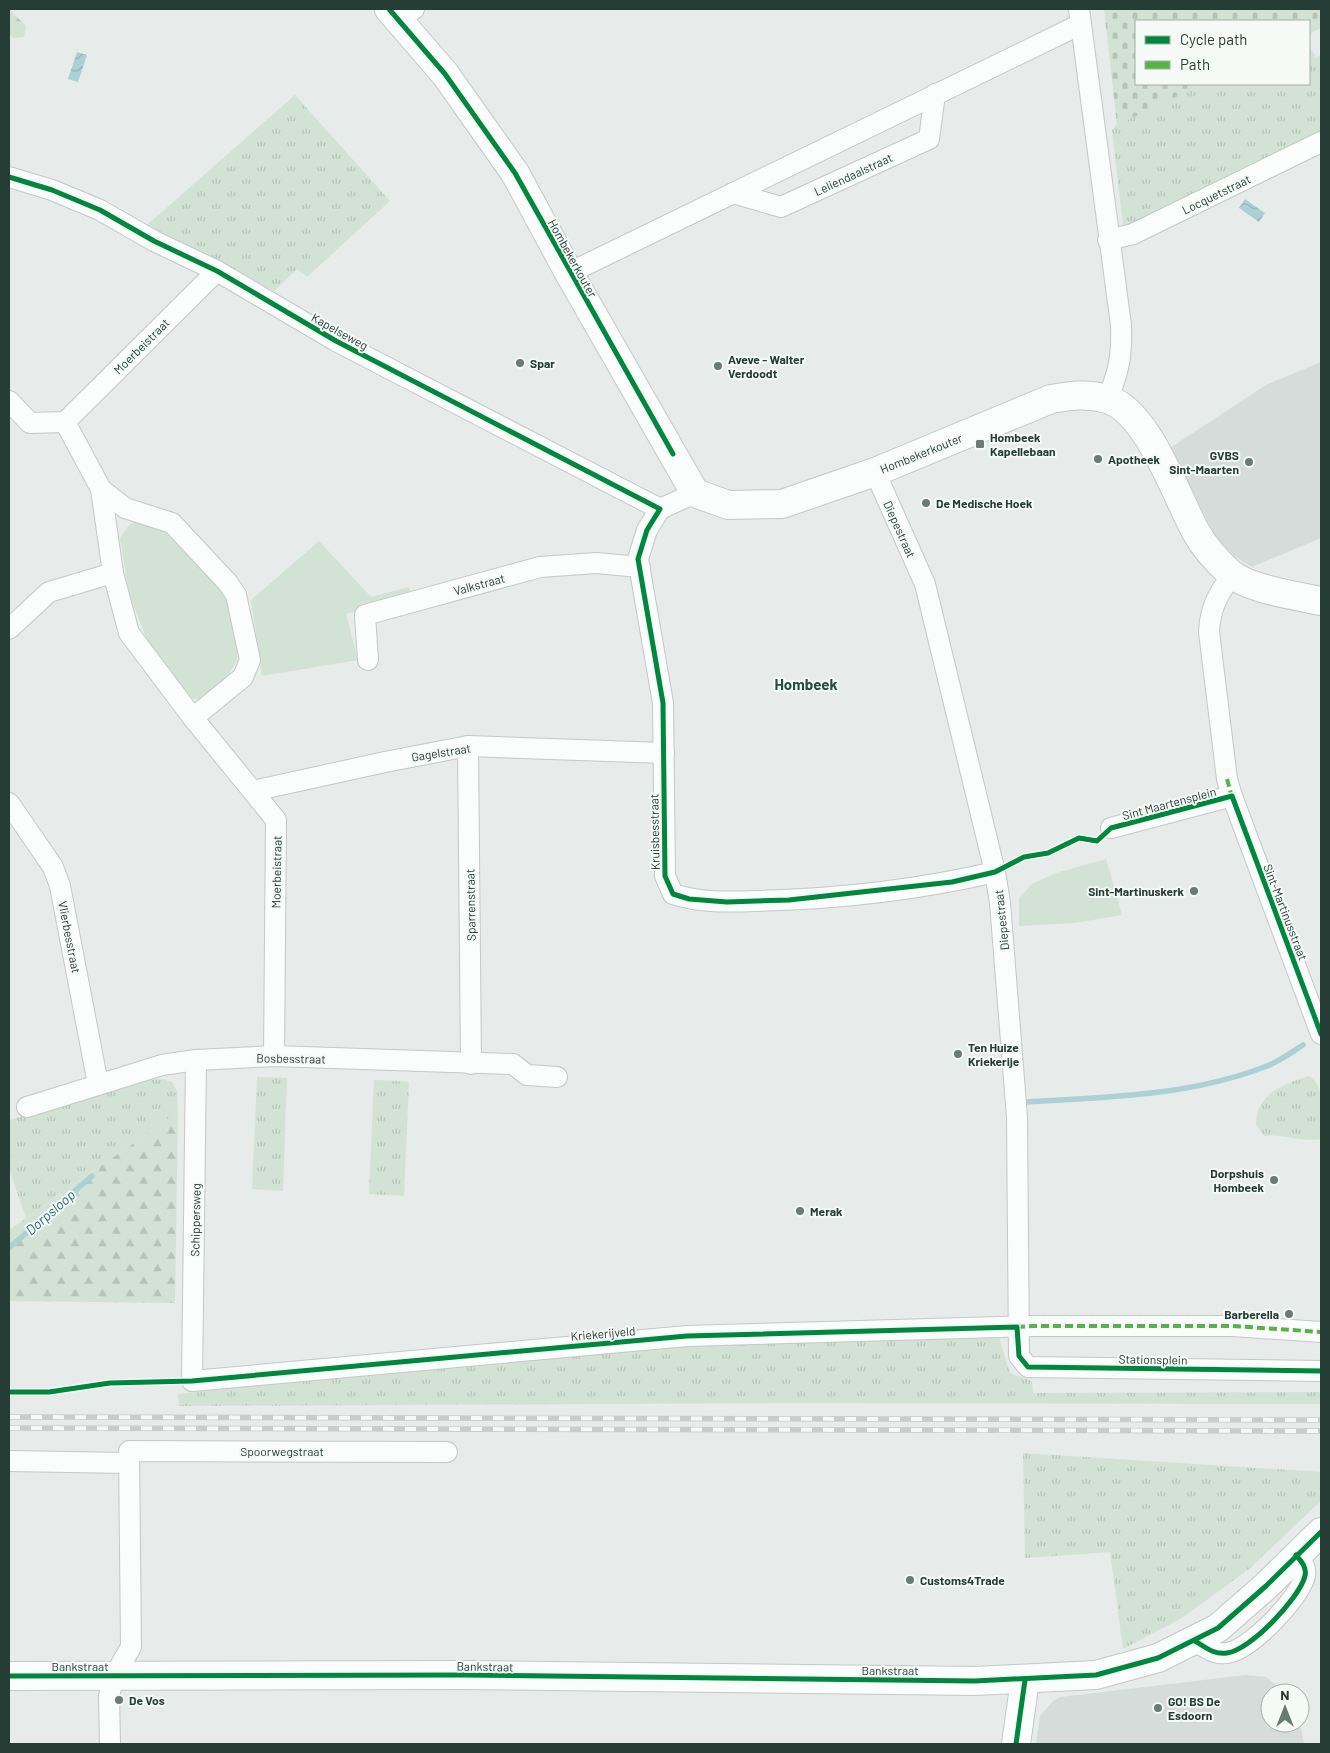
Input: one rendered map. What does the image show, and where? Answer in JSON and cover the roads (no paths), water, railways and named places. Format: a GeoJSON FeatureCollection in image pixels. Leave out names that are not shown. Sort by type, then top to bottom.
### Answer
{"type":"FeatureCollection","features":[{"type":"Feature","properties":{"kind":"street","name":"Hombekerkouter"},"geometry":{"type":"LineString","coordinates":[[400,11],[515,174],[695,493],[728,505],[772,506],[875,472],[1051,399],[1080,394],[1108,399],[1132,413],[1141,424],[1197,534],[1232,575],[1272,591],[1321,601]]}},
{"type":"Feature","properties":{"kind":"street"},"geometry":{"type":"LineString","coordinates":[[570,273],[935,94],[1080,16],[1108,240],[1121,325],[1122,354],[1108,399]]}},
{"type":"Feature","properties":{"kind":"street","name":"Leliendaalstraat"},"geometry":{"type":"LineString","coordinates":[[733,193],[781,207],[929,139],[935,94]]}},
{"type":"Feature","properties":{"kind":"street","name":"Locquetstraat"},"geometry":{"type":"LineString","coordinates":[[1108,240],[1133,234],[1321,142]]}},
{"type":"Feature","properties":{"kind":"street","name":"Kapelseweg"},"geometry":{"type":"LineString","coordinates":[[9,177],[52,190],[100,210],[154,241],[217,271],[336,341],[660,509]]}},
{"type":"Feature","properties":{"kind":"street","name":"Moerbeistraat"},"geometry":{"type":"LineString","coordinates":[[217,271],[65,422],[101,489],[113,573],[129,633],[193,718],[276,820],[274,1056]]}},
{"type":"Feature","properties":{"kind":"street"},"geometry":{"type":"LineString","coordinates":[[9,401],[30,423],[65,422]]}},
{"type":"Feature","properties":{"kind":"street","name":"Diepestraat"},"geometry":{"type":"LineString","coordinates":[[875,472],[925,584],[995,872],[1001,912],[1017,1117],[1017,1328]]}},
{"type":"Feature","properties":{"kind":"street","name":"Moerbeistraat"},"geometry":{"type":"LineString","coordinates":[[101,489],[125,508],[172,523],[228,583],[236,595],[250,660],[244,676],[193,718]]}},
{"type":"Feature","properties":{"kind":"street"},"geometry":{"type":"LineString","coordinates":[[660,509],[695,493]]}},
{"type":"Feature","properties":{"kind":"street","name":"Kruisbesstraat"},"geometry":{"type":"LineString","coordinates":[[660,509],[646,530],[638,559],[663,703],[665,876],[673,894],[688,899],[727,902],[789,900],[952,882],[995,872]]}},
{"type":"Feature","properties":{"kind":"street","name":"Valkstraat"},"geometry":{"type":"LineString","coordinates":[[368,660],[365,615],[540,566],[596,563],[640,567]]}},
{"type":"Feature","properties":{"kind":"street"},"geometry":{"type":"LineString","coordinates":[[9,629],[49,592],[113,573]]}},
{"type":"Feature","properties":{"kind":"street","name":"Sint-Martinusstraat"},"geometry":{"type":"LineString","coordinates":[[1232,575],[1216,598],[1210,614],[1209,632],[1227,779],[1321,1034]]}},
{"type":"Feature","properties":{"kind":"street","name":"Gagelstraat"},"geometry":{"type":"LineString","coordinates":[[253,791],[468,746],[664,753]]}},
{"type":"Feature","properties":{"kind":"street","name":"Sparrenstraat"},"geometry":{"type":"LineString","coordinates":[[468,746],[471,1064]]}},
{"type":"Feature","properties":{"kind":"street","name":"Sint Maartensplein"},"geometry":{"type":"LineString","coordinates":[[1111,828],[1232,796]]}},
{"type":"Feature","properties":{"kind":"street","name":"Vlierbesstraat"},"geometry":{"type":"LineString","coordinates":[[9,803],[53,866],[60,886],[98,1084]]}},
{"type":"Feature","properties":{"kind":"street","name":"Bosbesstraat"},"geometry":{"type":"LineString","coordinates":[[27,1107],[162,1065],[196,1060],[274,1056],[513,1064],[527,1075],[557,1077]]}},
{"type":"Feature","properties":{"kind":"street","name":"Schippersweg"},"geometry":{"type":"LineString","coordinates":[[192,1380],[196,1060]]}},
{"type":"Feature","properties":{"kind":"street"},"geometry":{"type":"LineString","coordinates":[[1017,1328],[1034,1326],[1234,1326],[1321,1332]]}},
{"type":"Feature","properties":{"kind":"street","name":"Stationsplein"},"geometry":{"type":"LineString","coordinates":[[1017,1328],[1019,1356],[1028,1367],[1321,1371]]}},
{"type":"Feature","properties":{"kind":"street","name":"Kriekerijveld"},"geometry":{"type":"LineString","coordinates":[[192,1380],[687,1336],[1017,1328]]}},
{"type":"Feature","properties":{"kind":"street","name":"Spoorwegstraat"},"geometry":{"type":"LineString","coordinates":[[129,1463],[129,1451],[447,1452]]}},
{"type":"Feature","properties":{"kind":"street"},"geometry":{"type":"LineString","coordinates":[[9,1461],[129,1463],[131,1647],[114,1676],[109,1696],[110,1744]]}},
{"type":"Feature","properties":{"kind":"street","name":"Bankstraat"},"geometry":{"type":"LineString","coordinates":[[9,1676],[464,1675],[781,1680],[1025,1680],[1096,1675],[1158,1658],[1218,1628],[1239,1611],[1321,1532]]}},
{"type":"Feature","properties":{"kind":"street"},"geometry":{"type":"LineString","coordinates":[[1016,1744],[1025,1680]]}},
{"type":"Feature","properties":{"kind":"water"},"geometry":{"type":"Polygon","coordinates":[[[77,52],[87,55],[78,82],[68,79],[77,52]]]}},
{"type":"Feature","properties":{"kind":"water"},"geometry":{"type":"Polygon","coordinates":[[[1245,199],[1265,213],[1259,222],[1239,208],[1245,199]]]}},
{"type":"Feature","properties":{"kind":"waterway","name":"Dorpsloop"},"geometry":{"type":"LineString","coordinates":[[1027,1102],[1119,1096],[1209,1084],[1267,1066],[1303,1045]]}},
{"type":"Feature","properties":{"kind":"waterway","name":"Dorpsloop"},"geometry":{"type":"LineString","coordinates":[[9,1248],[92,1176]]}},
{"type":"Feature","properties":{"kind":"railway"},"geometry":{"type":"LineString","coordinates":[[9,1417],[1321,1420]]}},
{"type":"Feature","properties":{"kind":"railway"},"geometry":{"type":"LineString","coordinates":[[9,1428],[1321,1431]]}},
{"type":"Feature","properties":{"kind":"place","name":"Spar"},"geometry":{"type":"Point","coordinates":[520,363]}},
{"type":"Feature","properties":{"kind":"place","name":"Aveve - Walter Verdoodt"},"geometry":{"type":"Point","coordinates":[718,366]}},
{"type":"Feature","properties":{"kind":"place","name":"Hombeek Kapellebaan"},"geometry":{"type":"Point","coordinates":[980,444]}},
{"type":"Feature","properties":{"kind":"place","name":"Apotheek"},"geometry":{"type":"Point","coordinates":[1098,459]}},
{"type":"Feature","properties":{"kind":"place","name":"GVBS Sint-Maarten"},"geometry":{"type":"Point","coordinates":[1249,462]}},
{"type":"Feature","properties":{"kind":"place","name":"De Medische Hoek"},"geometry":{"type":"Point","coordinates":[926,503]}},
{"type":"Feature","properties":{"kind":"place","name":"Sint-Martinuskerk"},"geometry":{"type":"Point","coordinates":[1194,891]}},
{"type":"Feature","properties":{"kind":"place","name":"Ten Huize Kriekerije"},"geometry":{"type":"Point","coordinates":[958,1054]}},
{"type":"Feature","properties":{"kind":"place","name":"Dorpshuis Hombeek"},"geometry":{"type":"Point","coordinates":[1274,1180]}},
{"type":"Feature","properties":{"kind":"place","name":"Merak"},"geometry":{"type":"Point","coordinates":[800,1211]}},
{"type":"Feature","properties":{"kind":"place","name":"Barberella"},"geometry":{"type":"Point","coordinates":[1289,1314]}},
{"type":"Feature","properties":{"kind":"place","name":"Customs4Trade"},"geometry":{"type":"Point","coordinates":[910,1580]}},
{"type":"Feature","properties":{"kind":"place","name":"De Vos"},"geometry":{"type":"Point","coordinates":[119,1700]}},
{"type":"Feature","properties":{"kind":"place","name":"GO! BS De Esdoorn"},"geometry":{"type":"Point","coordinates":[1158,1708]}},
{"type":"Feature","properties":{"kind":"district","name":"Hombeek"},"geometry":{"type":"Point","coordinates":[806,684]}}]}
